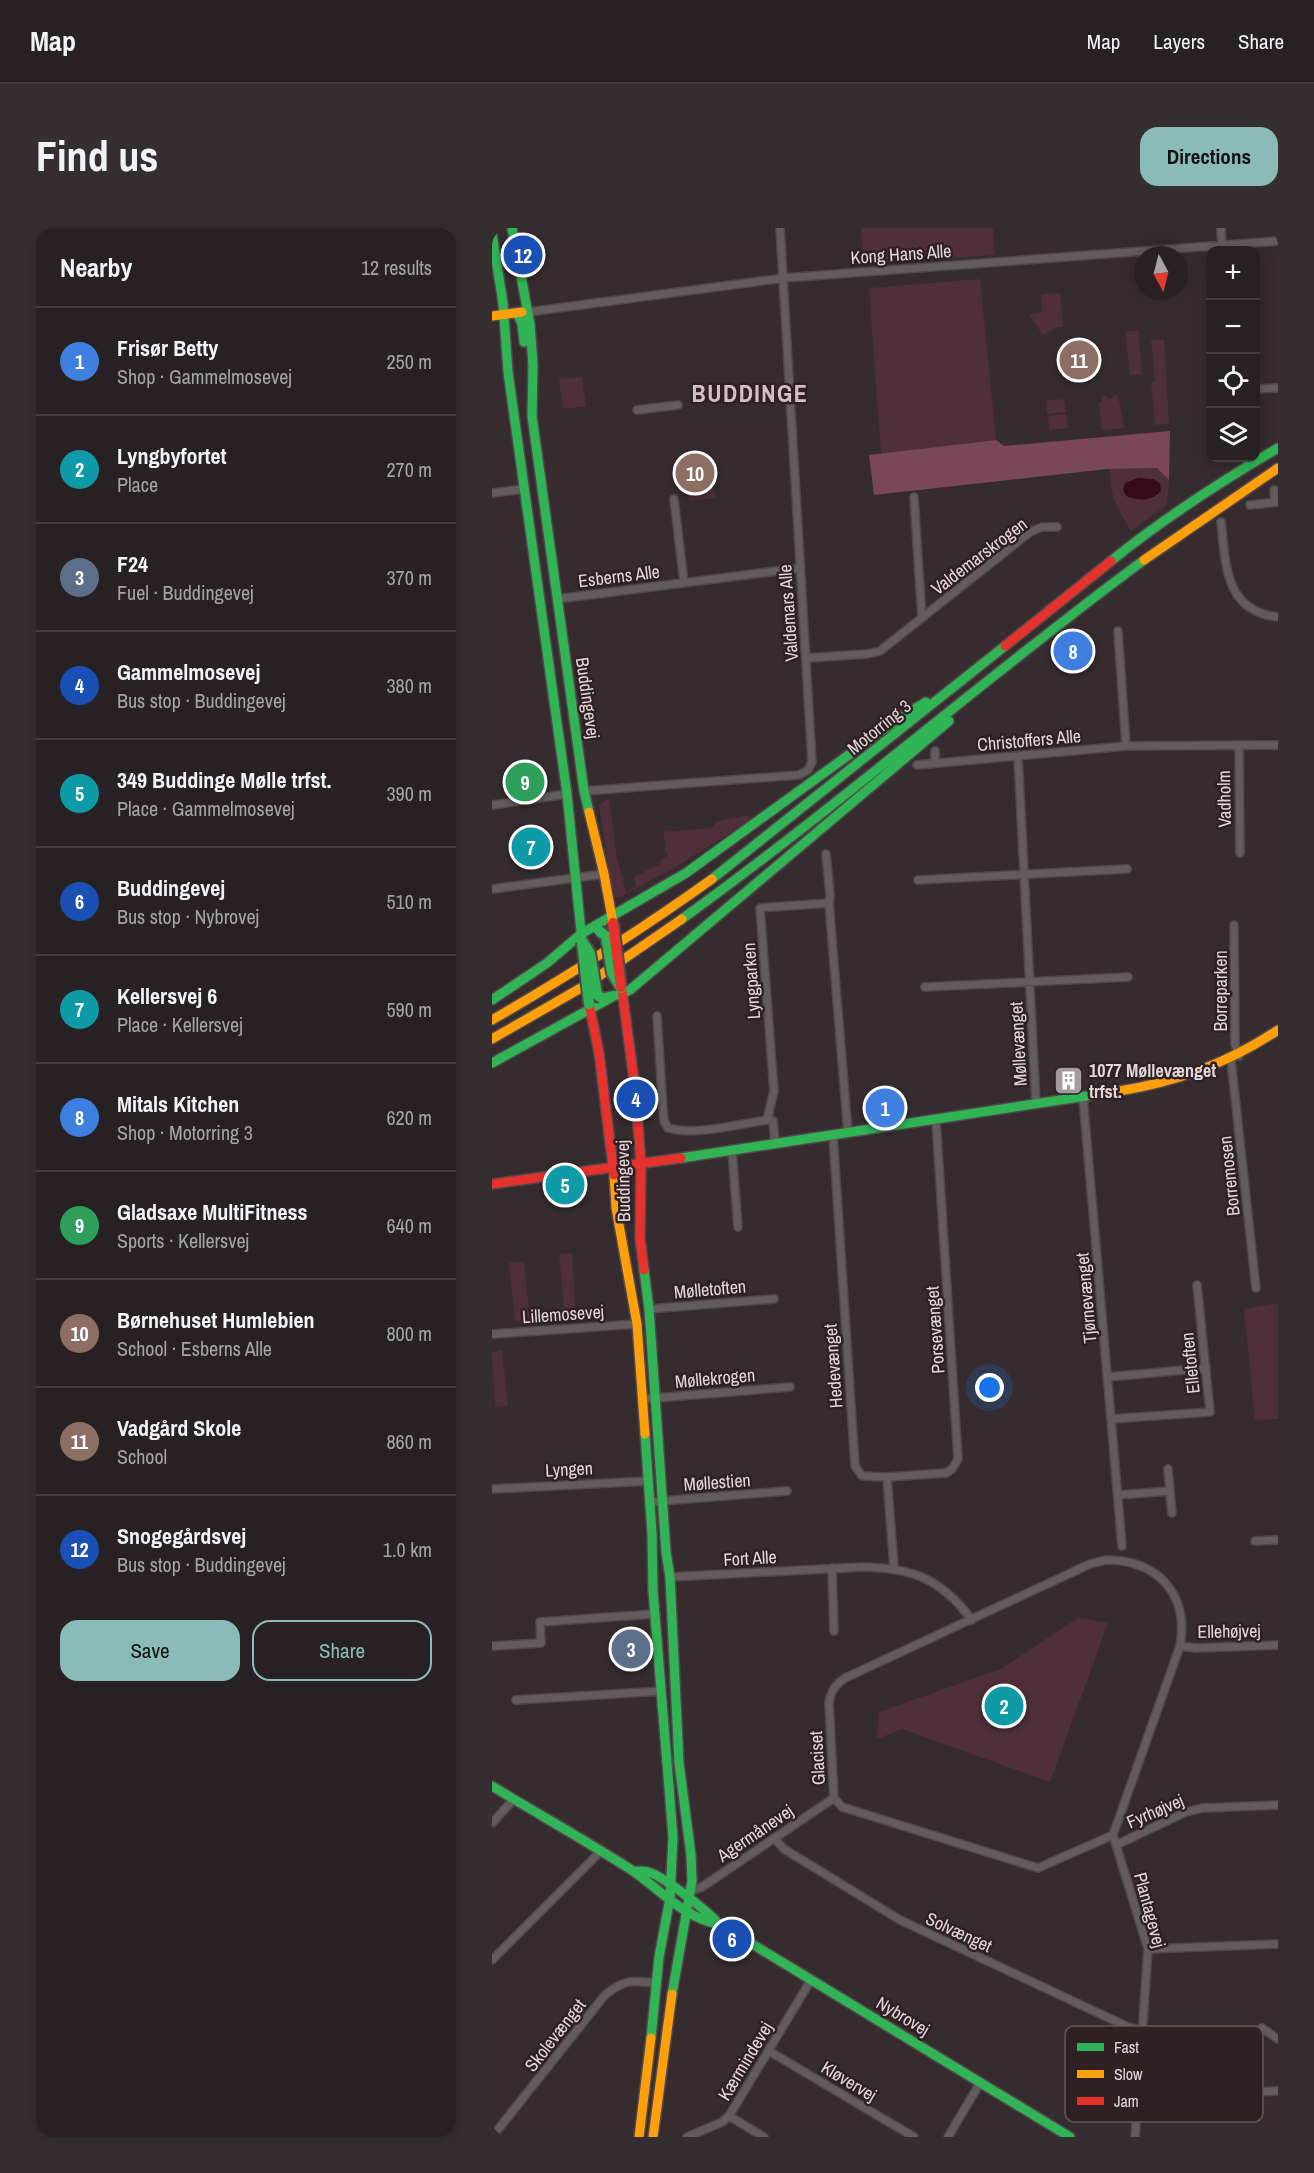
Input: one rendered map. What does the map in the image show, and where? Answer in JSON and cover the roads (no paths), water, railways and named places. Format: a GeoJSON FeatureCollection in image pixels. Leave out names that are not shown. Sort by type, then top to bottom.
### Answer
{"type":"FeatureCollection","features":[{"type":"Feature","properties":{"kind":"main road","name":"Buddingevej"},"geometry":{"type":"LineString","coordinates":[[512,228],[522,312],[533,365],[532,405],[557,599],[584,791],[604,874],[612,919],[614,994],[635,1088],[641,1163],[640,1239],[650,1309],[662,1501],[670,1577],[679,1763],[692,1855],[690,1901],[671,1998],[653,2137]]}},
{"type":"Feature","properties":{"kind":"main road","name":"Buddingevej"},"geometry":{"type":"LineString","coordinates":[[492,234],[505,315],[508,372],[567,794],[590,1007],[599,1053],[616,1208],[637,1324],[643,1399],[654,1614],[673,1837],[670,1898],[656,1983],[639,2137]]}},
{"type":"Feature","properties":{"kind":"main road"},"geometry":{"type":"LineString","coordinates":[[492,316],[522,312]]}},
{"type":"Feature","properties":{"kind":"main road","name":"Motorring 3"},"geometry":{"type":"LineString","coordinates":[[492,1020],[578,971],[665,913],[740,858],[1135,541],[1228,477],[1278,448]]}},
{"type":"Feature","properties":{"kind":"main road","name":"Motorring 3"},"geometry":{"type":"LineString","coordinates":[[492,1039],[530,1019],[629,958],[729,887],[1135,564],[1215,508],[1278,468]]}},
{"type":"Feature","properties":{"kind":"main road"},"geometry":{"type":"LineString","coordinates":[[492,1063],[614,994],[631,989],[933,736],[999,672]]}},
{"type":"Feature","properties":{"kind":"main road"},"geometry":{"type":"LineString","coordinates":[[492,1000],[582,938],[686,873],[901,717],[964,679]]}},
{"type":"Feature","properties":{"kind":"main road"},"geometry":{"type":"LineString","coordinates":[[582,938],[599,931],[606,936],[614,994]]}},
{"type":"Feature","properties":{"kind":"main road"},"geometry":{"type":"LineString","coordinates":[[582,938],[590,953],[597,995],[614,994]]}},
{"type":"Feature","properties":{"kind":"main road"},"geometry":{"type":"LineString","coordinates":[[492,1184],[732,1151],[1139,1088],[1176,1080],[1235,1058],[1278,1030]]}},
{"type":"Feature","properties":{"kind":"main road","name":"Nybrovej"},"geometry":{"type":"LineString","coordinates":[[492,1786],[633,1871],[642,1880],[670,1898],[690,1901]]}},
{"type":"Feature","properties":{"kind":"main road","name":"Nybrovej"},"geometry":{"type":"LineString","coordinates":[[633,1871],[648,1872],[710,1914],[719,1924],[1070,2137]]}},
{"type":"Feature","properties":{"kind":"street","name":"Valdemars Alle"},"geometry":{"type":"LineString","coordinates":[[584,791],[799,775],[804,773],[812,762],[780,228]]}},
{"type":"Feature","properties":{"kind":"street"},"geometry":{"type":"LineString","coordinates":[[1221,228],[1222,246]]}},
{"type":"Feature","properties":{"kind":"street","name":"Kong Hans Alle"},"geometry":{"type":"LineString","coordinates":[[1238,246],[1278,241]]}},
{"type":"Feature","properties":{"kind":"street","name":"Kong Hans Alle"},"geometry":{"type":"LineString","coordinates":[[522,312],[783,278],[1206,249]]}},
{"type":"Feature","properties":{"kind":"street"},"geometry":{"type":"LineString","coordinates":[[1260,389],[1278,388]]}},
{"type":"Feature","properties":{"kind":"street"},"geometry":{"type":"LineString","coordinates":[[637,410],[678,405]]}},
{"type":"Feature","properties":{"kind":"street"},"geometry":{"type":"LineString","coordinates":[[492,493],[524,489]]}},
{"type":"Feature","properties":{"kind":"street"},"geometry":{"type":"LineString","coordinates":[[1250,505],[1277,502],[1274,490]]}},
{"type":"Feature","properties":{"kind":"street","name":"Valdemarskrogen"},"geometry":{"type":"LineString","coordinates":[[914,496],[922,618]]}},
{"type":"Feature","properties":{"kind":"street","name":"Esberns Alle"},"geometry":{"type":"LineString","coordinates":[[674,499],[684,582]]}},
{"type":"Feature","properties":{"kind":"street"},"geometry":{"type":"LineString","coordinates":[[1221,522],[1227,573],[1231,585],[1246,605],[1269,616],[1278,617]]}},
{"type":"Feature","properties":{"kind":"street","name":"Valdemarskrogen"},"geometry":{"type":"LineString","coordinates":[[806,658],[873,653],[922,618],[1030,532],[1042,527],[1057,527]]}},
{"type":"Feature","properties":{"kind":"street","name":"Esberns Alle"},"geometry":{"type":"LineString","coordinates":[[557,599],[800,568]]}},
{"type":"Feature","properties":{"kind":"street"},"geometry":{"type":"LineString","coordinates":[[1118,631],[1126,746]]}},
{"type":"Feature","properties":{"kind":"street","name":"Vadholm"},"geometry":{"type":"LineString","coordinates":[[1239,745],[1240,853]]}},
{"type":"Feature","properties":{"kind":"street","name":"Christoffers Alle"},"geometry":{"type":"LineString","coordinates":[[917,765],[1126,746],[1278,745]]}},
{"type":"Feature","properties":{"kind":"street"},"geometry":{"type":"LineString","coordinates":[[935,751],[935,763]]}},
{"type":"Feature","properties":{"kind":"street","name":"Møllevænget"},"geometry":{"type":"LineString","coordinates":[[1018,756],[1036,1104]]}},
{"type":"Feature","properties":{"kind":"street"},"geometry":{"type":"LineString","coordinates":[[492,805],[567,794]]}},
{"type":"Feature","properties":{"kind":"street"},"geometry":{"type":"LineString","coordinates":[[826,854],[848,1133]]}},
{"type":"Feature","properties":{"kind":"street"},"geometry":{"type":"LineString","coordinates":[[918,880],[1127,869]]}},
{"type":"Feature","properties":{"kind":"street"},"geometry":{"type":"LineString","coordinates":[[492,889],[604,874]]}},
{"type":"Feature","properties":{"kind":"street","name":"Lyngparken"},"geometry":{"type":"LineString","coordinates":[[768,1120],[774,1091],[760,908],[829,903]]}},
{"type":"Feature","properties":{"kind":"street","name":"Borreparken"},"geometry":{"type":"LineString","coordinates":[[1234,925],[1235,1058]]}},
{"type":"Feature","properties":{"kind":"street","name":"Møllevænget"},"geometry":{"type":"LineString","coordinates":[[925,987],[1128,977]]}},
{"type":"Feature","properties":{"kind":"street"},"geometry":{"type":"LineString","coordinates":[[657,1016],[664,1121],[668,1128],[708,1129],[768,1120],[773,1121],[775,1144]]}},
{"type":"Feature","properties":{"kind":"street","name":"Borremosen"},"geometry":{"type":"LineString","coordinates":[[1235,1058],[1256,1288]]}},
{"type":"Feature","properties":{"kind":"street","name":"Tjørnevænget"},"geometry":{"type":"LineString","coordinates":[[1083,1097],[1122,1546]]}},
{"type":"Feature","properties":{"kind":"street","name":"Porsevænget"},"geometry":{"type":"LineString","coordinates":[[887,1477],[945,1473],[952,1469],[958,1459],[936,1120]]}},
{"type":"Feature","properties":{"kind":"street","name":"Hedevænget"},"geometry":{"type":"LineString","coordinates":[[832,1135],[855,1466],[862,1476],[887,1477]]}},
{"type":"Feature","properties":{"kind":"street"},"geometry":{"type":"LineString","coordinates":[[732,1151],[738,1227]]}},
{"type":"Feature","properties":{"kind":"street","name":"Elletoften"},"geometry":{"type":"LineString","coordinates":[[1111,1419],[1210,1412],[1197,1285]]}},
{"type":"Feature","properties":{"kind":"street","name":"Mølletoften"},"geometry":{"type":"LineString","coordinates":[[650,1309],[774,1299]]}},
{"type":"Feature","properties":{"kind":"street","name":"Lillemosevej"},"geometry":{"type":"LineString","coordinates":[[492,1335],[637,1324]]}},
{"type":"Feature","properties":{"kind":"street"},"geometry":{"type":"LineString","coordinates":[[1108,1377],[1206,1368]]}},
{"type":"Feature","properties":{"kind":"street","name":"Møllekrogen"},"geometry":{"type":"LineString","coordinates":[[643,1399],[790,1387]]}},
{"type":"Feature","properties":{"kind":"street"},"geometry":{"type":"LineString","coordinates":[[1168,1469],[1172,1513]]}},
{"type":"Feature","properties":{"kind":"street"},"geometry":{"type":"LineString","coordinates":[[887,1477],[894,1568]]}},
{"type":"Feature","properties":{"kind":"street","name":"Lyngen"},"geometry":{"type":"LineString","coordinates":[[492,1489],[648,1481]]}},
{"type":"Feature","properties":{"kind":"street","name":"Møllestien"},"geometry":{"type":"LineString","coordinates":[[649,1502],[787,1491]]}},
{"type":"Feature","properties":{"kind":"street"},"geometry":{"type":"LineString","coordinates":[[1118,1495],[1170,1491]]}},
{"type":"Feature","properties":{"kind":"street"},"geometry":{"type":"LineString","coordinates":[[1255,1541],[1278,1540]]}},
{"type":"Feature","properties":{"kind":"street","name":"Glaciset"},"geometry":{"type":"LineString","coordinates":[[1106,1560],[1122,1560],[1150,1570],[1161,1578],[1171,1590],[1182,1617],[1180,1646],[1113,1835],[1038,1868],[842,1807],[834,1798],[829,1703],[836,1685],[845,1678],[1090,1564],[1106,1560]]}},
{"type":"Feature","properties":{"kind":"street"},"geometry":{"type":"LineString","coordinates":[[832,1568],[834,1631]]}},
{"type":"Feature","properties":{"kind":"street","name":"Fort Alle"},"geometry":{"type":"LineString","coordinates":[[670,1577],[832,1568],[894,1568],[918,1575],[941,1587],[959,1603],[972,1620]]}},
{"type":"Feature","properties":{"kind":"street"},"geometry":{"type":"LineString","coordinates":[[492,1646],[541,1643],[540,1622],[654,1614]]}},
{"type":"Feature","properties":{"kind":"street","name":"Ellehøjvej"},"geometry":{"type":"LineString","coordinates":[[1180,1646],[1196,1648],[1278,1645]]}},
{"type":"Feature","properties":{"kind":"street"},"geometry":{"type":"LineString","coordinates":[[516,1700],[662,1691]]}},
{"type":"Feature","properties":{"kind":"street","name":"Agermånevej"},"geometry":{"type":"LineString","coordinates":[[690,1901],[702,1887],[834,1798]]}},
{"type":"Feature","properties":{"kind":"street"},"geometry":{"type":"LineString","coordinates":[[492,1823],[514,1799]]}},
{"type":"Feature","properties":{"kind":"street","name":"Fyrhøjvej"},"geometry":{"type":"LineString","coordinates":[[1116,1845],[1186,1812],[1203,1808],[1278,1805]]}},
{"type":"Feature","properties":{"kind":"street","name":"Plantagevej"},"geometry":{"type":"LineString","coordinates":[[1113,1835],[1148,1948],[1142,2026]]}},
{"type":"Feature","properties":{"kind":"street","name":"Solvænget"},"geometry":{"type":"LineString","coordinates":[[774,1838],[784,1849],[900,1920],[1126,2026]]}},
{"type":"Feature","properties":{"kind":"street"},"geometry":{"type":"LineString","coordinates":[[492,1960],[600,1852]]}},
{"type":"Feature","properties":{"kind":"street"},"geometry":{"type":"LineString","coordinates":[[1148,1948],[1278,1944]]}},
{"type":"Feature","properties":{"kind":"street","name":"Skolevænget"},"geometry":{"type":"LineString","coordinates":[[492,2137],[606,1995],[618,1985],[631,1980],[656,1983]]}},
{"type":"Feature","properties":{"kind":"street","name":"Kærmindevej"},"geometry":{"type":"LineString","coordinates":[[687,2137],[723,2122],[729,2116],[812,1980]]}},
{"type":"Feature","properties":{"kind":"street"},"geometry":{"type":"LineString","coordinates":[[1263,2029],[1278,2039]]}},
{"type":"Feature","properties":{"kind":"street","name":"Kløvervej"},"geometry":{"type":"LineString","coordinates":[[769,2050],[914,2137]]}},
{"type":"Feature","properties":{"kind":"street"},"geometry":{"type":"LineString","coordinates":[[948,2137],[980,2083]]}},
{"type":"Feature","properties":{"kind":"street"},"geometry":{"type":"LineString","coordinates":[[1263,2092],[1278,2091]]}},
{"type":"Feature","properties":{"kind":"street"},"geometry":{"type":"LineString","coordinates":[[729,2116],[764,2137]]}},
{"type":"Feature","properties":{"kind":"street","name":"Plantagevej"},"geometry":{"type":"LineString","coordinates":[[1135,2137],[1136,2122]]}},
{"type":"Feature","properties":{"kind":"place","name":"Snogegårdsvej"},"geometry":{"type":"Point","coordinates":[523,255]}},
{"type":"Feature","properties":{"kind":"place","name":"Vadgård Skole"},"geometry":{"type":"Point","coordinates":[1079,360]}},
{"type":"Feature","properties":{"kind":"place","name":"Børnehuset Humlebien"},"geometry":{"type":"Point","coordinates":[695,473]}},
{"type":"Feature","properties":{"kind":"place","name":"Mitals Kitchen"},"geometry":{"type":"Point","coordinates":[1073,651]}},
{"type":"Feature","properties":{"kind":"place","name":"Gladsaxe MultiFitness"},"geometry":{"type":"Point","coordinates":[525,782]}},
{"type":"Feature","properties":{"kind":"place","name":"Kellersvej 6"},"geometry":{"type":"Point","coordinates":[531,847]}},
{"type":"Feature","properties":{"kind":"place","name":"1077 Møllevænget trfst."},"geometry":{"type":"Point","coordinates":[1068,1080]}},
{"type":"Feature","properties":{"kind":"place","name":"Gammelmosevej"},"geometry":{"type":"Point","coordinates":[636,1099]}},
{"type":"Feature","properties":{"kind":"place","name":"Frisør Betty"},"geometry":{"type":"Point","coordinates":[885,1108]}},
{"type":"Feature","properties":{"kind":"place","name":"349 Buddinge Mølle trfst."},"geometry":{"type":"Point","coordinates":[565,1185]}},
{"type":"Feature","properties":{"kind":"place","name":"F24"},"geometry":{"type":"Point","coordinates":[631,1649]}},
{"type":"Feature","properties":{"kind":"place","name":"Lyngbyfortet"},"geometry":{"type":"Point","coordinates":[1004,1706]}},
{"type":"Feature","properties":{"kind":"place","name":"Buddingevej"},"geometry":{"type":"Point","coordinates":[732,1939]}},
{"type":"Feature","properties":{"kind":"district","name":"BUDDINGE"},"geometry":{"type":"Point","coordinates":[750,393]}}]}
